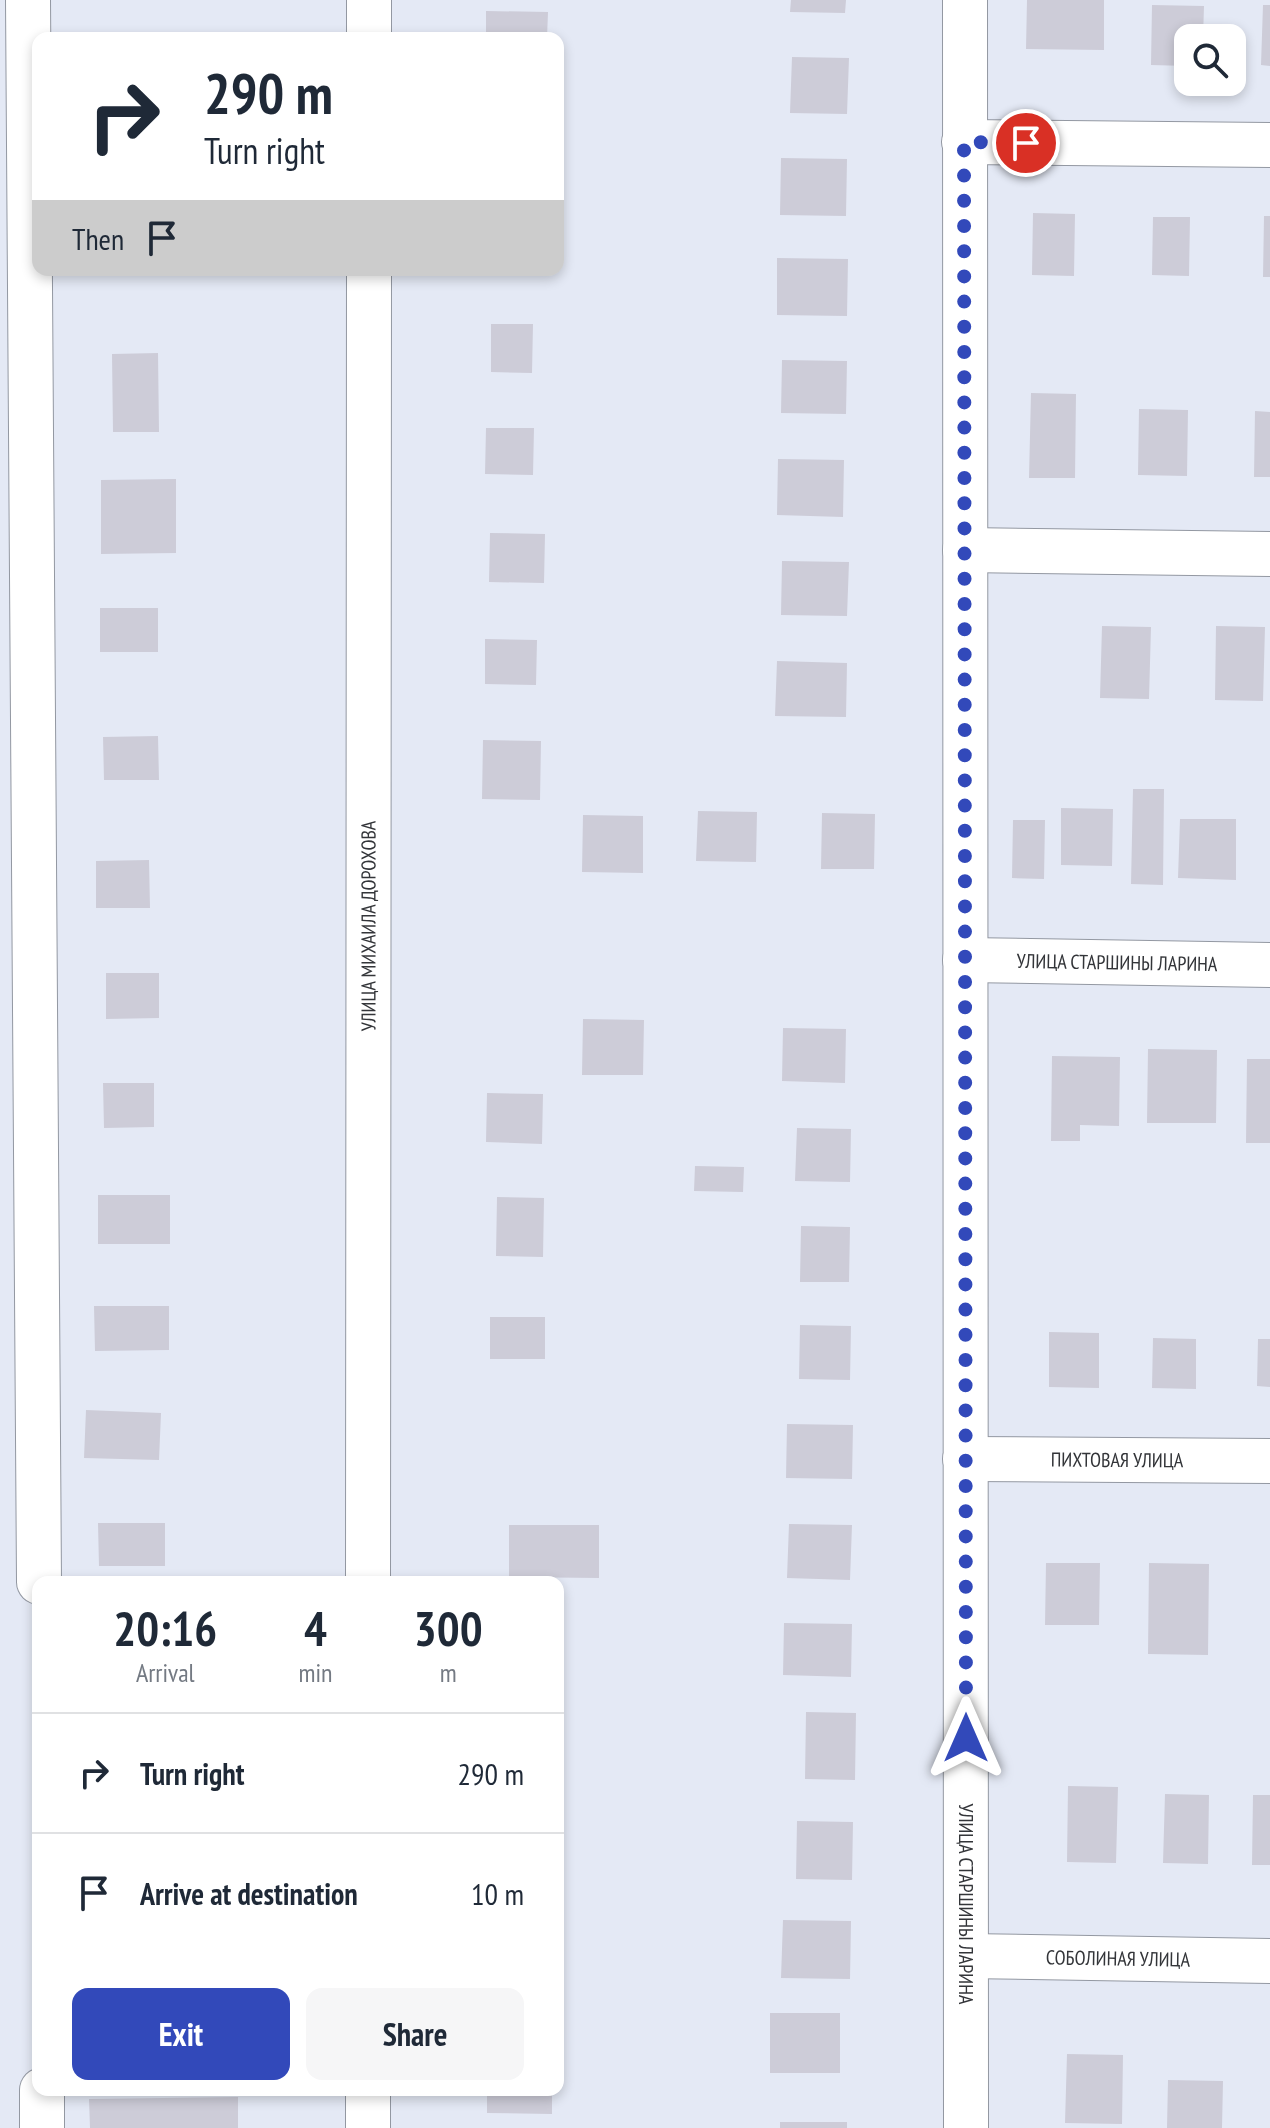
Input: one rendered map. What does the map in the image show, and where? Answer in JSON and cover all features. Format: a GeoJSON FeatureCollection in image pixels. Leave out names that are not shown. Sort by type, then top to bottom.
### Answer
{"type":"FeatureCollection","features":[{"type":"Feature","properties":{"kind":"street"},"geometry":{"type":"LineString","coordinates":[[28,0],[39,1576]]}},
{"type":"Feature","properties":{"kind":"street"},"geometry":{"type":"LineString","coordinates":[[369,0],[369,32]]}},
{"type":"Feature","properties":{"kind":"street","name":"УЛИЦА СТАРШИНЫ ЛАРИНА"},"geometry":{"type":"LineString","coordinates":[[965,0],[966,2128]]}},
{"type":"Feature","properties":{"kind":"street"},"geometry":{"type":"LineString","coordinates":[[964,142],[1270,145]]}},
{"type":"Feature","properties":{"kind":"street","name":"УЛИЦА МИХАИЛА ДОРОХОВА"},"geometry":{"type":"LineString","coordinates":[[368,1576],[369,276]]}},
{"type":"Feature","properties":{"kind":"street"},"geometry":{"type":"LineString","coordinates":[[965,550],[1270,554]]}},
{"type":"Feature","properties":{"kind":"street","name":"УЛИЦА СТАРШИНЫ ЛАРИНА"},"geometry":{"type":"LineString","coordinates":[[965,960],[1270,965]]}},
{"type":"Feature","properties":{"kind":"street","name":"ПИХТОВАЯ УЛИЦА"},"geometry":{"type":"LineString","coordinates":[[965,1459],[1270,1461]]}},
{"type":"Feature","properties":{"kind":"street","name":"СОБОЛИНАЯ УЛИЦА"},"geometry":{"type":"LineString","coordinates":[[966,1956],[1270,1961]]}},
{"type":"Feature","properties":{"kind":"street"},"geometry":{"type":"LineString","coordinates":[[42,2096],[42,2128]]}},
{"type":"Feature","properties":{"kind":"street"},"geometry":{"type":"LineString","coordinates":[[368,2096],[368,2128]]}},
{"type":"Feature","properties":{"kind":"building"},"geometry":{"type":"Polygon","coordinates":[[[791,0],[846,0],[845,13],[790,12],[791,0]]]}},
{"type":"Feature","properties":{"kind":"building"},"geometry":{"type":"Polygon","coordinates":[[[1027,0],[1104,0],[1104,50],[1026,49],[1027,0]]]}},
{"type":"Feature","properties":{"kind":"building"},"geometry":{"type":"Polygon","coordinates":[[[1152,5],[1204,6],[1203,24],[1174,24],[1174,66],[1151,65],[1152,5]]]}},
{"type":"Feature","properties":{"kind":"building"},"geometry":{"type":"Polygon","coordinates":[[[1263,5],[1270,5],[1270,66],[1261,65],[1263,5]]]}},
{"type":"Feature","properties":{"kind":"building"},"geometry":{"type":"Polygon","coordinates":[[[486,11],[548,12],[547,32],[486,32],[486,11]]]}},
{"type":"Feature","properties":{"kind":"building"},"geometry":{"type":"Polygon","coordinates":[[[792,57],[849,58],[847,114],[790,113],[792,57]]]}},
{"type":"Feature","properties":{"kind":"building"},"geometry":{"type":"Polygon","coordinates":[[[781,158],[847,159],[846,216],[780,215],[781,158]]]}},
{"type":"Feature","properties":{"kind":"building"},"geometry":{"type":"Polygon","coordinates":[[[1033,213],[1075,214],[1074,276],[1032,275],[1033,213]]]}},
{"type":"Feature","properties":{"kind":"building"},"geometry":{"type":"Polygon","coordinates":[[[1264,216],[1270,216],[1270,277],[1263,277],[1264,216]]]}},
{"type":"Feature","properties":{"kind":"building"},"geometry":{"type":"Polygon","coordinates":[[[1153,217],[1190,217],[1189,276],[1152,275],[1153,217]]]}},
{"type":"Feature","properties":{"kind":"building"},"geometry":{"type":"Polygon","coordinates":[[[777,258],[848,259],[847,316],[777,315],[777,258]]]}},
{"type":"Feature","properties":{"kind":"building"},"geometry":{"type":"Polygon","coordinates":[[[491,324],[533,324],[532,373],[491,372],[491,324]]]}},
{"type":"Feature","properties":{"kind":"building"},"geometry":{"type":"Polygon","coordinates":[[[158,353],[159,432],[113,432],[112,354],[158,353]]]}},
{"type":"Feature","properties":{"kind":"building"},"geometry":{"type":"Polygon","coordinates":[[[782,360],[847,361],[846,414],[781,413],[782,360]]]}},
{"type":"Feature","properties":{"kind":"building"},"geometry":{"type":"Polygon","coordinates":[[[1031,393],[1076,394],[1075,478],[1029,478],[1031,393]]]}},
{"type":"Feature","properties":{"kind":"building"},"geometry":{"type":"Polygon","coordinates":[[[1139,409],[1188,410],[1187,476],[1138,475],[1139,409]]]}},
{"type":"Feature","properties":{"kind":"building"},"geometry":{"type":"Polygon","coordinates":[[[1255,411],[1270,412],[1270,477],[1254,477],[1255,411]]]}},
{"type":"Feature","properties":{"kind":"building"},"geometry":{"type":"Polygon","coordinates":[[[486,428],[534,428],[533,475],[485,474],[486,428]]]}},
{"type":"Feature","properties":{"kind":"building"},"geometry":{"type":"Polygon","coordinates":[[[778,459],[844,460],[843,517],[777,515],[778,459]]]}},
{"type":"Feature","properties":{"kind":"building"},"geometry":{"type":"Polygon","coordinates":[[[176,479],[176,553],[101,554],[101,480],[176,479]]]}},
{"type":"Feature","properties":{"kind":"building"},"geometry":{"type":"Polygon","coordinates":[[[490,533],[545,534],[544,583],[489,582],[490,533]]]}},
{"type":"Feature","properties":{"kind":"building"},"geometry":{"type":"Polygon","coordinates":[[[782,561],[849,562],[847,616],[781,615],[782,561]]]}},
{"type":"Feature","properties":{"kind":"building"},"geometry":{"type":"Polygon","coordinates":[[[100,608],[158,608],[158,652],[100,652],[100,608]]]}},
{"type":"Feature","properties":{"kind":"building"},"geometry":{"type":"Polygon","coordinates":[[[1102,626],[1151,627],[1149,699],[1100,698],[1102,626]]]}},
{"type":"Feature","properties":{"kind":"building"},"geometry":{"type":"Polygon","coordinates":[[[1216,626],[1265,627],[1263,701],[1215,700],[1216,626]]]}},
{"type":"Feature","properties":{"kind":"building"},"geometry":{"type":"Polygon","coordinates":[[[485,639],[537,640],[536,685],[485,684],[485,639]]]}},
{"type":"Feature","properties":{"kind":"building"},"geometry":{"type":"Polygon","coordinates":[[[777,661],[847,663],[846,717],[775,716],[777,661]]]}},
{"type":"Feature","properties":{"kind":"building"},"geometry":{"type":"Polygon","coordinates":[[[158,736],[159,780],[104,780],[103,737],[158,736]]]}},
{"type":"Feature","properties":{"kind":"building"},"geometry":{"type":"Polygon","coordinates":[[[483,740],[541,741],[540,800],[482,799],[483,740]]]}},
{"type":"Feature","properties":{"kind":"building"},"geometry":{"type":"Polygon","coordinates":[[[1133,789],[1164,789],[1163,885],[1131,884],[1133,789]]]}},
{"type":"Feature","properties":{"kind":"building"},"geometry":{"type":"Polygon","coordinates":[[[1061,808],[1113,809],[1112,866],[1061,865],[1061,808]]]}},
{"type":"Feature","properties":{"kind":"building"},"geometry":{"type":"Polygon","coordinates":[[[698,811],[757,812],[756,862],[696,861],[698,811]]]}},
{"type":"Feature","properties":{"kind":"building"},"geometry":{"type":"Polygon","coordinates":[[[822,813],[875,814],[874,869],[821,869],[822,813]]]}},
{"type":"Feature","properties":{"kind":"building"},"geometry":{"type":"Polygon","coordinates":[[[583,815],[643,816],[643,873],[582,872],[583,815]]]}},
{"type":"Feature","properties":{"kind":"building"},"geometry":{"type":"Polygon","coordinates":[[[1180,819],[1236,819],[1236,880],[1178,878],[1180,819]]]}},
{"type":"Feature","properties":{"kind":"building"},"geometry":{"type":"Polygon","coordinates":[[[1013,820],[1045,820],[1044,879],[1012,878],[1013,820]]]}},
{"type":"Feature","properties":{"kind":"building"},"geometry":{"type":"Polygon","coordinates":[[[149,860],[150,908],[96,908],[96,861],[149,860]]]}},
{"type":"Feature","properties":{"kind":"building"},"geometry":{"type":"Polygon","coordinates":[[[106,973],[159,973],[159,1018],[106,1019],[106,973]]]}},
{"type":"Feature","properties":{"kind":"building"},"geometry":{"type":"Polygon","coordinates":[[[583,1019],[644,1020],[643,1075],[582,1075],[583,1019]]]}},
{"type":"Feature","properties":{"kind":"building"},"geometry":{"type":"Polygon","coordinates":[[[783,1028],[846,1029],[845,1083],[782,1081],[783,1028]]]}},
{"type":"Feature","properties":{"kind":"building"},"geometry":{"type":"Polygon","coordinates":[[[1148,1049],[1217,1050],[1216,1123],[1147,1123],[1148,1049]]]}},
{"type":"Feature","properties":{"kind":"building"},"geometry":{"type":"Polygon","coordinates":[[[1052,1056],[1120,1057],[1119,1126],[1080,1125],[1080,1141],[1051,1141],[1052,1056]]]}},
{"type":"Feature","properties":{"kind":"building"},"geometry":{"type":"Polygon","coordinates":[[[1247,1059],[1270,1059],[1270,1143],[1246,1143],[1247,1059]]]}},
{"type":"Feature","properties":{"kind":"building"},"geometry":{"type":"Polygon","coordinates":[[[103,1083],[154,1083],[154,1127],[104,1128],[103,1083]]]}},
{"type":"Feature","properties":{"kind":"building"},"geometry":{"type":"Polygon","coordinates":[[[487,1093],[543,1094],[542,1144],[486,1142],[487,1093]]]}},
{"type":"Feature","properties":{"kind":"building"},"geometry":{"type":"Polygon","coordinates":[[[797,1128],[851,1129],[850,1182],[795,1181],[797,1128]]]}},
{"type":"Feature","properties":{"kind":"building"},"geometry":{"type":"Polygon","coordinates":[[[695,1166],[744,1167],[743,1192],[694,1191],[695,1166]]]}},
{"type":"Feature","properties":{"kind":"building"},"geometry":{"type":"Polygon","coordinates":[[[98,1195],[170,1195],[170,1244],[98,1244],[98,1195]]]}},
{"type":"Feature","properties":{"kind":"building"},"geometry":{"type":"Polygon","coordinates":[[[497,1197],[544,1198],[543,1257],[496,1256],[497,1197]]]}},
{"type":"Feature","properties":{"kind":"building"},"geometry":{"type":"Polygon","coordinates":[[[801,1226],[850,1227],[849,1282],[800,1282],[801,1226]]]}},
{"type":"Feature","properties":{"kind":"building"},"geometry":{"type":"Polygon","coordinates":[[[94,1306],[169,1306],[169,1350],[95,1351],[94,1306]]]}},
{"type":"Feature","properties":{"kind":"building"},"geometry":{"type":"Polygon","coordinates":[[[490,1317],[545,1317],[545,1359],[490,1359],[490,1317]]]}},
{"type":"Feature","properties":{"kind":"building"},"geometry":{"type":"Polygon","coordinates":[[[800,1325],[851,1326],[850,1380],[799,1379],[800,1325]]]}},
{"type":"Feature","properties":{"kind":"building"},"geometry":{"type":"Polygon","coordinates":[[[1049,1332],[1099,1333],[1099,1388],[1049,1387],[1049,1332]]]}},
{"type":"Feature","properties":{"kind":"building"},"geometry":{"type":"Polygon","coordinates":[[[1153,1338],[1196,1339],[1196,1389],[1152,1388],[1153,1338]]]}},
{"type":"Feature","properties":{"kind":"building"},"geometry":{"type":"Polygon","coordinates":[[[1258,1339],[1270,1339],[1270,1387],[1257,1386],[1258,1339]]]}},
{"type":"Feature","properties":{"kind":"building"},"geometry":{"type":"Polygon","coordinates":[[[86,1410],[161,1413],[159,1460],[84,1458],[86,1410]]]}},
{"type":"Feature","properties":{"kind":"building"},"geometry":{"type":"Polygon","coordinates":[[[787,1424],[853,1425],[852,1479],[786,1478],[787,1424]]]}},
{"type":"Feature","properties":{"kind":"building"},"geometry":{"type":"Polygon","coordinates":[[[98,1523],[165,1523],[165,1566],[99,1566],[98,1523]]]}},
{"type":"Feature","properties":{"kind":"building"},"geometry":{"type":"Polygon","coordinates":[[[789,1524],[852,1525],[850,1580],[787,1578],[789,1524]]]}},
{"type":"Feature","properties":{"kind":"building"},"geometry":{"type":"Polygon","coordinates":[[[509,1525],[599,1525],[599,1578],[509,1576],[509,1525]]]}},
{"type":"Feature","properties":{"kind":"building"},"geometry":{"type":"Polygon","coordinates":[[[1046,1563],[1100,1563],[1099,1625],[1045,1625],[1046,1563]]]}},
{"type":"Feature","properties":{"kind":"building"},"geometry":{"type":"Polygon","coordinates":[[[1149,1563],[1209,1564],[1208,1655],[1148,1654],[1149,1563]]]}},
{"type":"Feature","properties":{"kind":"building"},"geometry":{"type":"Polygon","coordinates":[[[784,1623],[852,1624],[851,1677],[783,1675],[784,1623]]]}},
{"type":"Feature","properties":{"kind":"building"},"geometry":{"type":"Polygon","coordinates":[[[806,1712],[856,1713],[855,1780],[805,1779],[806,1712]]]}},
{"type":"Feature","properties":{"kind":"building"},"geometry":{"type":"Polygon","coordinates":[[[1068,1786],[1118,1787],[1116,1863],[1067,1862],[1068,1786]]]}},
{"type":"Feature","properties":{"kind":"building"},"geometry":{"type":"Polygon","coordinates":[[[1165,1794],[1209,1795],[1208,1864],[1163,1863],[1165,1794]]]}},
{"type":"Feature","properties":{"kind":"building"},"geometry":{"type":"Polygon","coordinates":[[[1253,1795],[1270,1795],[1270,1865],[1252,1865],[1253,1795]]]}},
{"type":"Feature","properties":{"kind":"building"},"geometry":{"type":"Polygon","coordinates":[[[797,1821],[853,1822],[852,1880],[796,1879],[797,1821]]]}},
{"type":"Feature","properties":{"kind":"building"},"geometry":{"type":"Polygon","coordinates":[[[783,1920],[851,1921],[850,1979],[781,1978],[783,1920]]]}},
{"type":"Feature","properties":{"kind":"building"},"geometry":{"type":"Polygon","coordinates":[[[770,2013],[840,2013],[840,2073],[770,2073],[770,2013]]]}},
{"type":"Feature","properties":{"kind":"building"},"geometry":{"type":"Polygon","coordinates":[[[1067,2054],[1123,2055],[1122,2124],[1065,2123],[1067,2054]]]}},
{"type":"Feature","properties":{"kind":"building"},"geometry":{"type":"Polygon","coordinates":[[[1168,2080],[1223,2081],[1222,2128],[1167,2128],[1168,2080]]]}},
{"type":"Feature","properties":{"kind":"building"},"geometry":{"type":"Polygon","coordinates":[[[487,2096],[552,2096],[552,2114],[487,2113],[487,2096]]]}},
{"type":"Feature","properties":{"kind":"building"},"geometry":{"type":"Polygon","coordinates":[[[238,2097],[238,2128],[90,2128],[89,2099],[238,2097]]]}},
{"type":"Feature","properties":{"kind":"building"},"geometry":{"type":"Polygon","coordinates":[[[780,2122],[847,2122],[847,2128],[780,2128],[780,2122]]]}},
{"type":"Feature","properties":{"kind":"route"},"geometry":{"type":"LineString","coordinates":[[966,1738],[964,142],[1026,143]]}}]}
